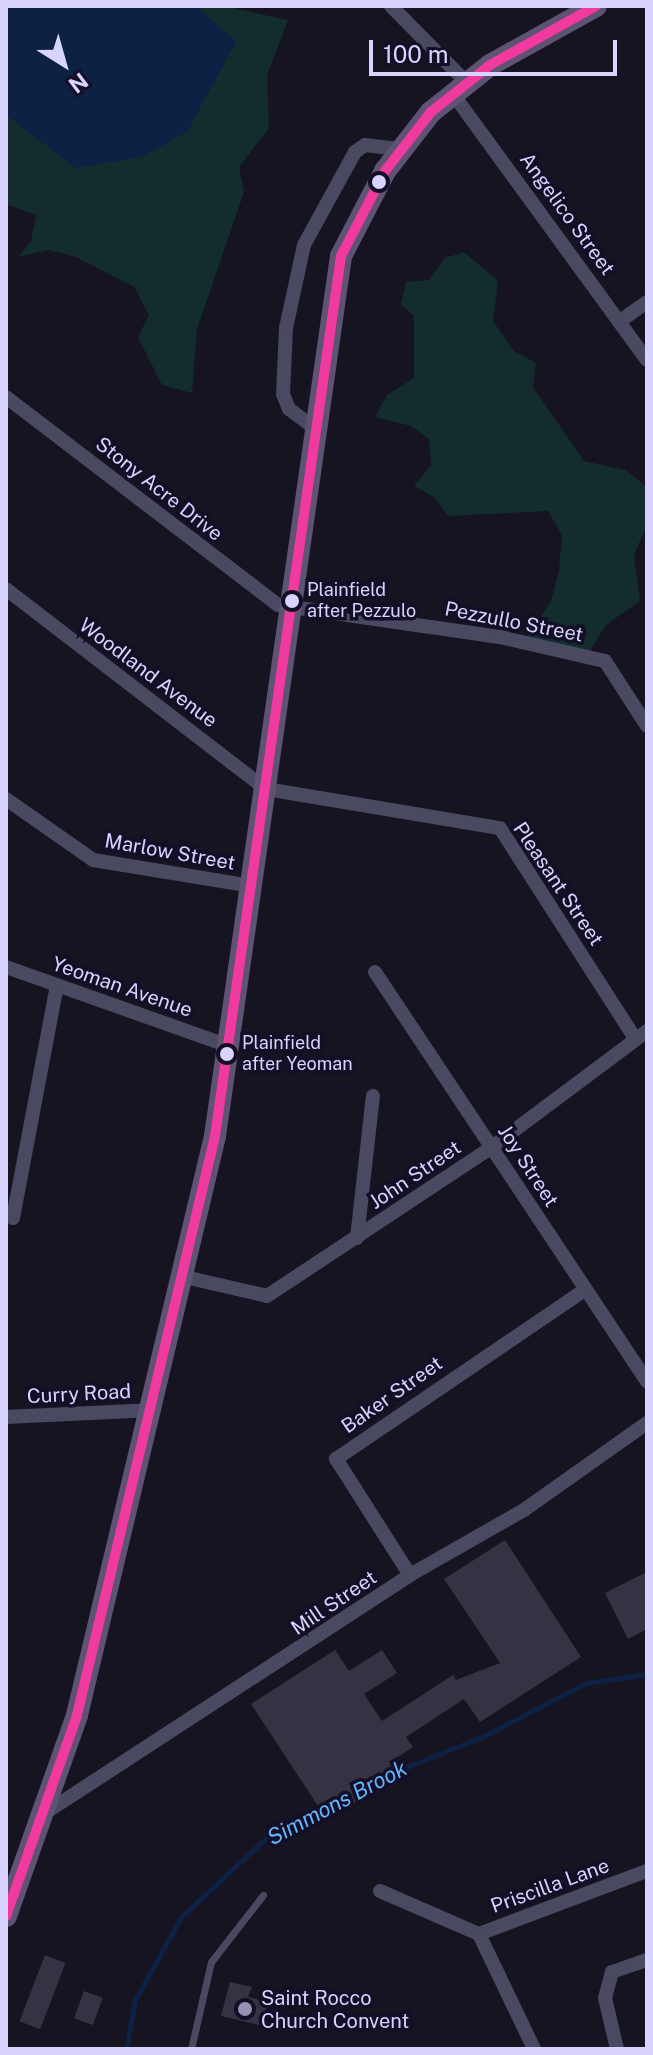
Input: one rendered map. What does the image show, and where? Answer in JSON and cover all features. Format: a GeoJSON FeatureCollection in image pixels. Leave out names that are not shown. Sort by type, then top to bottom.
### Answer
{"type":"FeatureCollection","features":[{"type":"Feature","properties":{"kind":"main road"},"geometry":{"type":"LineString","coordinates":[[6,1916],[77,1715],[154,1410],[215,1136],[224,1044],[266,789],[313,427],[341,256],[400,149],[459,88],[596,6]]}},
{"type":"Feature","properties":{"kind":"street","name":"Angelico Street"},"geometry":{"type":"LineString","coordinates":[[391,6],[459,88],[647,360]]}},
{"type":"Feature","properties":{"kind":"street"},"geometry":{"type":"LineString","coordinates":[[313,427],[289,409],[283,394],[286,328],[304,245],[355,152],[365,145],[400,149]]}},
{"type":"Feature","properties":{"kind":"street"},"geometry":{"type":"LineString","coordinates":[[620,321],[647,302]]}},
{"type":"Feature","properties":{"kind":"street","name":"Stony Acre Drive"},"geometry":{"type":"LineString","coordinates":[[6,397],[267,597],[290,607]]}},
{"type":"Feature","properties":{"kind":"street","name":"Woodland Avenue"},"geometry":{"type":"LineString","coordinates":[[6,589],[266,789]]}},
{"type":"Feature","properties":{"kind":"street","name":"Pezzullo Street"},"geometry":{"type":"LineString","coordinates":[[290,607],[500,637],[605,661],[647,726]]}},
{"type":"Feature","properties":{"kind":"street","name":"Pleasant Street"},"geometry":{"type":"LineString","coordinates":[[266,789],[500,828],[641,1034]]}},
{"type":"Feature","properties":{"kind":"street","name":"Marlow Street"},"geometry":{"type":"LineString","coordinates":[[6,799],[93,860],[251,886]]}},
{"type":"Feature","properties":{"kind":"street","name":"Yeoman Avenue"},"geometry":{"type":"LineString","coordinates":[[6,967],[224,1044]]}},
{"type":"Feature","properties":{"kind":"street","name":"Joy Street"},"geometry":{"type":"LineString","coordinates":[[375,972],[647,1382]]}},
{"type":"Feature","properties":{"kind":"street"},"geometry":{"type":"LineString","coordinates":[[13,1218],[57,985]]}},
{"type":"Feature","properties":{"kind":"street","name":"John Street"},"geometry":{"type":"LineString","coordinates":[[185,1277],[267,1296],[492,1147],[641,1034]]}},
{"type":"Feature","properties":{"kind":"street"},"geometry":{"type":"LineString","coordinates":[[357,1238],[373,1096]]}},
{"type":"Feature","properties":{"kind":"street","name":"Baker Street"},"geometry":{"type":"LineString","coordinates":[[410,1575],[336,1459],[585,1290]]}},
{"type":"Feature","properties":{"kind":"street","name":"Curry Road"},"geometry":{"type":"LineString","coordinates":[[6,1417],[154,1410]]}},
{"type":"Feature","properties":{"kind":"street","name":"Mill Street"},"geometry":{"type":"LineString","coordinates":[[42,1815],[410,1575],[524,1510],[647,1423]]}},
{"type":"Feature","properties":{"kind":"street","name":"Priscilla Lane"},"geometry":{"type":"LineString","coordinates":[[380,1891],[479,1934],[647,1871]]}},
{"type":"Feature","properties":{"kind":"street"},"geometry":{"type":"LineString","coordinates":[[479,1934],[534,2049]]}},
{"type":"Feature","properties":{"kind":"street"},"geometry":{"type":"LineString","coordinates":[[617,2049],[605,1998],[612,1972],[647,1960]]}},
{"type":"Feature","properties":{"kind":"lane"},"geometry":{"type":"LineString","coordinates":[[191,2049],[211,1962],[263,1895]]}},
{"type":"Feature","properties":{"kind":"green space"},"geometry":{"type":"Polygon","coordinates":[[[6,6],[223,6],[288,20],[267,75],[269,128],[239,167],[244,192],[197,329],[192,393],[162,385],[138,337],[149,315],[134,287],[76,257],[49,250],[18,257],[31,241],[36,215],[6,204],[6,6]]]}},
{"type":"Feature","properties":{"kind":"green space"},"geometry":{"type":"Polygon","coordinates":[[[464,252],[498,281],[493,321],[514,351],[536,363],[533,387],[584,461],[625,470],[647,487],[647,525],[634,555],[640,601],[606,625],[587,655],[524,641],[551,601],[559,570],[562,535],[548,511],[448,516],[435,498],[414,486],[431,465],[429,439],[411,426],[375,417],[387,395],[414,378],[414,316],[401,304],[406,282],[429,280],[445,258],[464,252]]]}},
{"type":"Feature","properties":{"kind":"water"},"geometry":{"type":"Polygon","coordinates":[[[6,6],[196,6],[236,42],[187,132],[141,157],[76,168],[6,115],[6,6]]]}},
{"type":"Feature","properties":{"kind":"building"},"geometry":{"type":"Polygon","coordinates":[[[505,1540],[581,1657],[480,1722],[464,1699],[406,1737],[413,1747],[393,1760],[402,1773],[353,1804],[345,1792],[320,1809],[251,1704],[335,1650],[349,1671],[382,1650],[397,1673],[364,1694],[382,1721],[453,1675],[456,1680],[500,1663],[444,1579],[505,1540]]]}},
{"type":"Feature","properties":{"kind":"building"},"geometry":{"type":"Polygon","coordinates":[[[647,1572],[647,1629],[628,1639],[605,1593],[647,1572]]]}},
{"type":"Feature","properties":{"kind":"building"},"geometry":{"type":"Polygon","coordinates":[[[45,1955],[66,1963],[40,2029],[20,2021],[45,1955]]]}},
{"type":"Feature","properties":{"kind":"building","name":"Saint Rocco Church Convent"},"geometry":{"type":"Polygon","coordinates":[[[230,1982],[252,1987],[248,1997],[268,2002],[263,2026],[221,2016],[230,1982]]]}},
{"type":"Feature","properties":{"kind":"building"},"geometry":{"type":"Polygon","coordinates":[[[84,1991],[103,1998],[93,2025],[74,2018],[84,1991]]]}},
{"type":"Feature","properties":{"kind":"waterway","name":"Simmons Brook"},"geometry":{"type":"LineString","coordinates":[[394,1772],[484,1736],[586,1683],[647,1674]]}},
{"type":"Feature","properties":{"kind":"waterway","name":"Simmons Brook"},"geometry":{"type":"LineString","coordinates":[[126,2049],[135,2000],[181,1917],[265,1839],[353,1794]]}},
{"type":"Feature","properties":{"kind":"transit line"},"geometry":{"type":"LineString","coordinates":[[6,1916],[77,1715],[215,1136],[341,256],[385,171],[431,112],[490,65],[596,6]]}},
{"type":"Feature","properties":{"kind":"place","name":"Plainfield after Pezzulo"},"geometry":{"type":"Point","coordinates":[292,601]}},
{"type":"Feature","properties":{"kind":"place","name":"Plainfield after Yeoman"},"geometry":{"type":"Point","coordinates":[227,1054]}},
{"type":"Feature","properties":{"kind":"place","name":"Saint Rocco Church Convent"},"geometry":{"type":"Point","coordinates":[245,2009]}}]}
